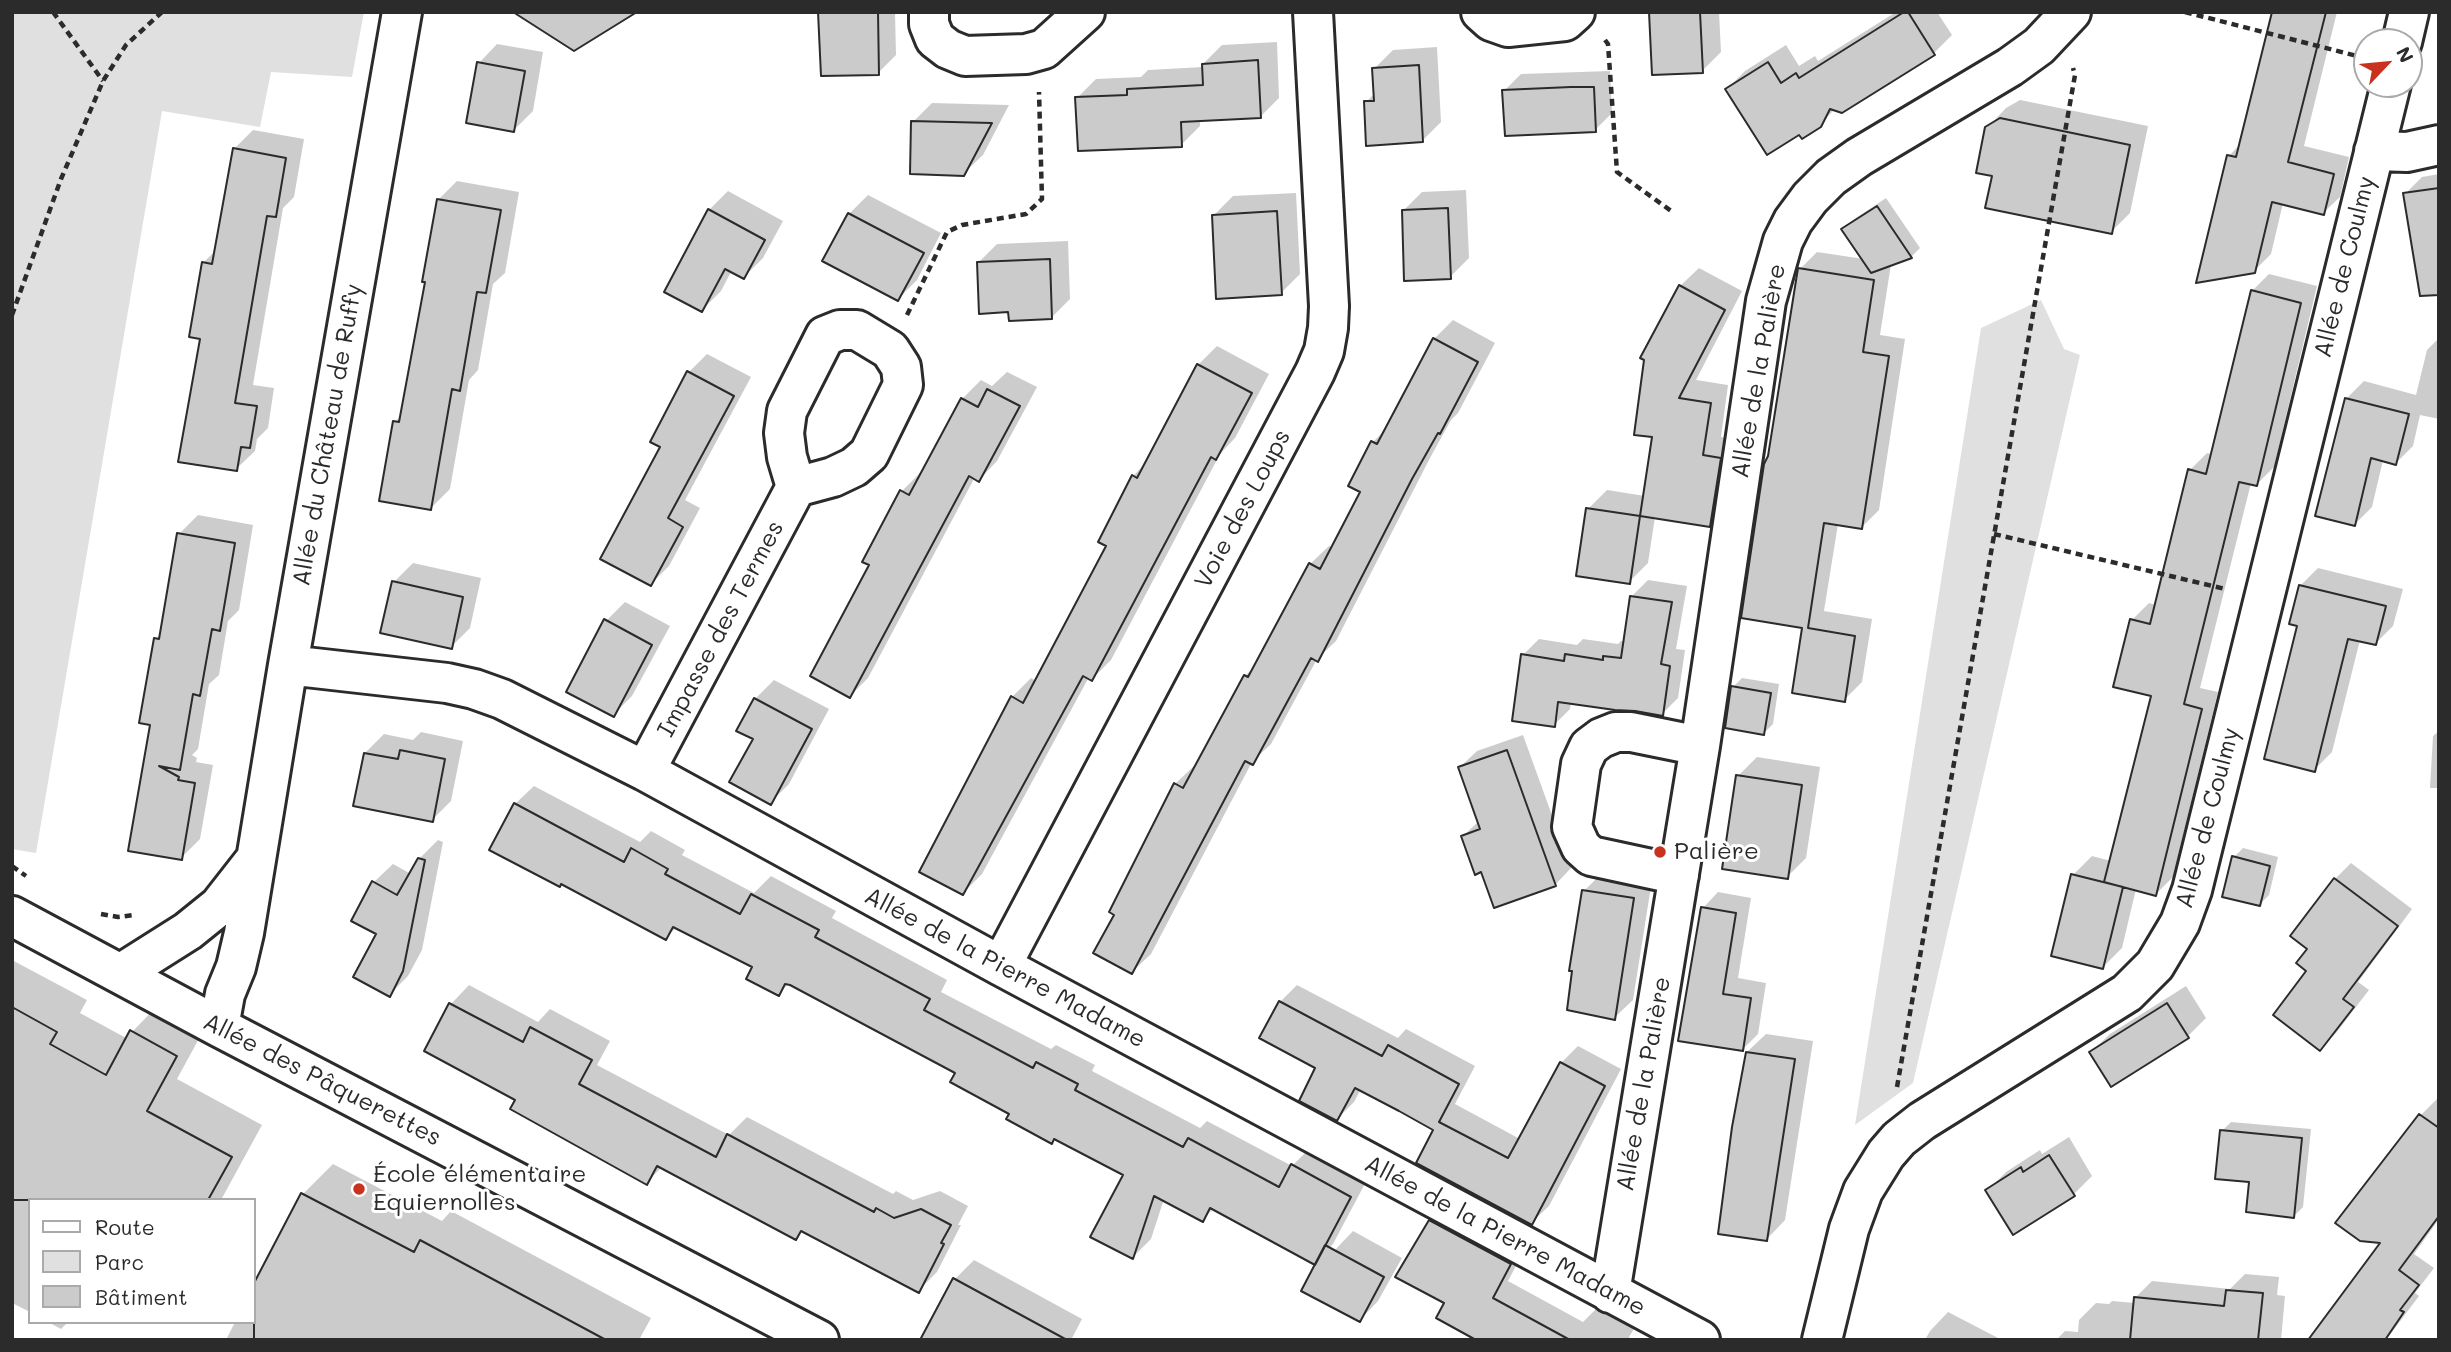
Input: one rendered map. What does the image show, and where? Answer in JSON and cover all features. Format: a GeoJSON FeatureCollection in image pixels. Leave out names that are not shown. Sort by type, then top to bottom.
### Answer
{"type":"FeatureCollection","features":[{"type":"Feature","properties":{"kind":"street","name":"Allée du Château de Ruffy"},"geometry":{"type":"LineString","coordinates":[[219,1027],[225,994],[236,967],[244,933],[401,12]]}},
{"type":"Feature","properties":{"kind":"street"},"geometry":{"type":"LineString","coordinates":[[929,12],[929,23],[935,39],[948,50],[965,56],[1026,54],[1044,49],[1084,12]]}},
{"type":"Feature","properties":{"kind":"street","name":"Voie des Loups"},"geometry":{"type":"LineString","coordinates":[[1001,966],[1324,351],[1329,306],[1313,12]]}},
{"type":"Feature","properties":{"kind":"street"},"geometry":{"type":"LineString","coordinates":[[1481,12],[1491,22],[1508,27],[1565,21],[1588,24]]}},
{"type":"Feature","properties":{"kind":"street","name":"Allée de la Palière"},"geometry":{"type":"LineString","coordinates":[[1610,1293],[1700,746],[1766,301],[1783,241],[1793,221],[1810,198],[1831,177],[2010,67],[2039,46],[2067,17]]}},
{"type":"Feature","properties":{"kind":"street","name":"Allée de Coulmy"},"geometry":{"type":"LineString","coordinates":[[1822,1340],[1849,1229],[1863,1191],[1886,1154],[1899,1139],[1922,1121],[2127,993],[2155,965],[2180,923],[2192,890],[2387,98]]}},
{"type":"Feature","properties":{"kind":"street","name":"Allée de Coulmy"},"geometry":{"type":"LineString","coordinates":[[2374,151],[2407,152],[2439,145]]}},
{"type":"Feature","properties":{"kind":"street"},"geometry":{"type":"LineString","coordinates":[[840,330],[857,330],[890,350],[901,367],[903,384],[869,454],[854,467],[833,477],[796,486],[786,457],[787,411],[825,336],[840,330]]}},
{"type":"Feature","properties":{"kind":"street","name":"Impasse des Termes"},"geometry":{"type":"LineString","coordinates":[[645,771],[796,486]]}},
{"type":"Feature","properties":{"kind":"street","name":"Allée de la Pierre Madame"},"geometry":{"type":"LineString","coordinates":[[288,665],[447,683],[502,699],[645,771],[1001,966],[1700,1340]]}},
{"type":"Feature","properties":{"kind":"street"},"geometry":{"type":"LineString","coordinates":[[1679,875],[1591,856],[1581,847],[1572,827],[1581,764],[1589,747],[1616,732],[1700,746]]}},
{"type":"Feature","properties":{"kind":"street","name":"Allée du Château de Ruffy"},"geometry":{"type":"LineString","coordinates":[[120,974],[188,931],[219,906],[257,858]]}},
{"type":"Feature","properties":{"kind":"street","name":"Allée des Pâquerettes"},"geometry":{"type":"LineString","coordinates":[[12,916],[819,1340]]}},
{"type":"Feature","properties":{"kind":"path"},"geometry":{"type":"LineString","coordinates":[[53,12],[103,81]]}},
{"type":"Feature","properties":{"kind":"path"},"geometry":{"type":"LineString","coordinates":[[12,315],[61,179],[103,81],[126,45],[162,12]]}},
{"type":"Feature","properties":{"kind":"path"},"geometry":{"type":"LineString","coordinates":[[2185,12],[2353,54]]}},
{"type":"Feature","properties":{"kind":"path"},"geometry":{"type":"LineString","coordinates":[[1886,1154],[2075,75],[2067,17]]}},
{"type":"Feature","properties":{"kind":"path"},"geometry":{"type":"LineString","coordinates":[[1588,24],[1608,44],[1616,172],[1674,213]]}},
{"type":"Feature","properties":{"kind":"path"},"geometry":{"type":"LineString","coordinates":[[890,350],[947,232],[962,225],[1026,214],[1042,198],[1038,78],[1026,54]]}},
{"type":"Feature","properties":{"kind":"path"},"geometry":{"type":"LineString","coordinates":[[1994,534],[2264,599]]}},
{"type":"Feature","properties":{"kind":"path"},"geometry":{"type":"LineString","coordinates":[[12,866],[32,881]]}},
{"type":"Feature","properties":{"kind":"path"},"geometry":{"type":"LineString","coordinates":[[98,914],[118,917],[142,913]]}},
{"type":"Feature","properties":{"kind":"green space"},"geometry":{"type":"Polygon","coordinates":[[[12,12],[364,12],[352,77],[271,72],[260,127],[162,111],[36,853],[12,849],[12,12]]]}},
{"type":"Feature","properties":{"kind":"green space"},"geometry":{"type":"Polygon","coordinates":[[[2041,300],[2064,349],[2080,355],[1913,1083],[1855,1125],[1981,328],[2041,300]]]}},
{"type":"Feature","properties":{"kind":"building"},"geometry":{"type":"Polygon","coordinates":[[[513,12],[637,12],[574,51],[513,12]]]}},
{"type":"Feature","properties":{"kind":"building"},"geometry":{"type":"Polygon","coordinates":[[[818,12],[878,12],[879,75],[821,76],[818,12]]]}},
{"type":"Feature","properties":{"kind":"building"},"geometry":{"type":"Polygon","coordinates":[[[1649,12],[1700,12],[1703,73],[1652,75],[1649,12]]]}},
{"type":"Feature","properties":{"kind":"building"},"geometry":{"type":"Polygon","coordinates":[[[1908,12],[1935,55],[1842,113],[1830,109],[1821,127],[1802,139],[1799,135],[1767,155],[1725,89],[1768,62],[1781,83],[1796,73],[1799,78],[1908,12]]]}},
{"type":"Feature","properties":{"kind":"building"},"geometry":{"type":"Polygon","coordinates":[[[2272,12],[2326,12],[2288,162],[2334,174],[2324,215],[2272,202],[2255,273],[2196,283],[2227,155],[2236,157],[2272,12]]]}},
{"type":"Feature","properties":{"kind":"building"},"geometry":{"type":"Polygon","coordinates":[[[1258,60],[1261,118],[1181,122],[1182,147],[1078,151],[1075,97],[1127,95],[1127,89],[1203,85],[1202,64],[1258,60]]]}},
{"type":"Feature","properties":{"kind":"building"},"geometry":{"type":"Polygon","coordinates":[[[477,62],[525,71],[514,132],[466,123],[477,62]]]}},
{"type":"Feature","properties":{"kind":"building"},"geometry":{"type":"Polygon","coordinates":[[[1419,65],[1423,142],[1366,146],[1364,101],[1374,101],[1372,68],[1419,65]]]}},
{"type":"Feature","properties":{"kind":"building"},"geometry":{"type":"Polygon","coordinates":[[[1594,87],[1596,132],[1505,136],[1502,90],[1594,87]]]}},
{"type":"Feature","properties":{"kind":"building"},"geometry":{"type":"Polygon","coordinates":[[[2000,118],[2130,145],[2112,234],[1985,208],[1992,176],[1976,173],[1985,127],[2000,118]]]}},
{"type":"Feature","properties":{"kind":"building"},"geometry":{"type":"Polygon","coordinates":[[[911,121],[992,123],[964,176],[910,174],[911,121]]]}},
{"type":"Feature","properties":{"kind":"building"},"geometry":{"type":"Polygon","coordinates":[[[233,148],[286,158],[276,217],[267,216],[235,403],[257,406],[250,448],[241,447],[237,471],[178,462],[200,339],[189,337],[202,262],[212,264],[233,148]]]}},
{"type":"Feature","properties":{"kind":"building"},"geometry":{"type":"Polygon","coordinates":[[[2439,188],[2439,295],[2420,296],[2403,193],[2439,188]]]}},
{"type":"Feature","properties":{"kind":"building"},"geometry":{"type":"Polygon","coordinates":[[[437,199],[501,210],[486,293],[477,292],[460,391],[452,389],[431,510],[379,501],[393,421],[399,422],[425,282],[422,282],[437,199]]]}},
{"type":"Feature","properties":{"kind":"building"},"geometry":{"type":"Polygon","coordinates":[[[1877,206],[1912,258],[1871,273],[1841,229],[1877,206]]]}},
{"type":"Feature","properties":{"kind":"building"},"geometry":{"type":"Polygon","coordinates":[[[1448,208],[1451,279],[1404,281],[1402,210],[1448,208]]]}},
{"type":"Feature","properties":{"kind":"building"},"geometry":{"type":"Polygon","coordinates":[[[708,209],[765,240],[744,279],[725,269],[702,312],[664,292],[708,209]]]}},
{"type":"Feature","properties":{"kind":"building"},"geometry":{"type":"Polygon","coordinates":[[[1277,211],[1282,295],[1216,299],[1212,215],[1277,211]]]}},
{"type":"Feature","properties":{"kind":"building"},"geometry":{"type":"Polygon","coordinates":[[[848,213],[924,253],[898,301],[822,261],[848,213]]]}},
{"type":"Feature","properties":{"kind":"building"},"geometry":{"type":"Polygon","coordinates":[[[1050,259],[1052,319],[1009,321],[1008,312],[979,314],[977,262],[1050,259]]]}},
{"type":"Feature","properties":{"kind":"building"},"geometry":{"type":"Polygon","coordinates":[[[1798,268],[1874,280],[1863,352],[1889,356],[1862,529],[1824,523],[1808,628],[1855,636],[1845,702],[1792,693],[1802,628],[1741,618],[1798,268]]]}},
{"type":"Feature","properties":{"kind":"building"},"geometry":{"type":"Polygon","coordinates":[[[1679,285],[1725,310],[1679,398],[1711,403],[1703,455],[1721,458],[1710,527],[1640,516],[1652,437],[1634,435],[1644,360],[1640,358],[1679,285]]]}},
{"type":"Feature","properties":{"kind":"building"},"geometry":{"type":"Polygon","coordinates":[[[2251,290],[2301,303],[2257,486],[2239,482],[2184,704],[2202,709],[2156,896],[2104,882],[2151,696],[2113,687],[2130,619],[2150,624],[2188,469],[2206,474],[2251,290]]]}},
{"type":"Feature","properties":{"kind":"building"},"geometry":{"type":"Polygon","coordinates":[[[1433,338],[1478,362],[1440,434],[1438,433],[1412,479],[1318,662],[1311,658],[1253,765],[1245,761],[1132,974],[1093,953],[1114,915],[1109,912],[1174,783],[1183,788],[1244,675],[1248,677],[1309,563],[1320,569],[1360,492],[1348,486],[1371,441],[1377,444],[1433,338]]]}},
{"type":"Feature","properties":{"kind":"building"},"geometry":{"type":"Polygon","coordinates":[[[1197,364],[1252,393],[1216,460],[1211,457],[1092,681],[1083,676],[963,895],[919,872],[1011,696],[1023,703],[1106,546],[1098,542],[1132,475],[1137,478],[1197,364]]]}},
{"type":"Feature","properties":{"kind":"building"},"geometry":{"type":"Polygon","coordinates":[[[687,371],[734,396],[668,518],[683,527],[651,586],[600,559],[660,447],[650,442],[687,371]]]}},
{"type":"Feature","properties":{"kind":"building"},"geometry":{"type":"Polygon","coordinates":[[[987,389],[1020,406],[979,482],[969,476],[850,698],[810,676],[869,565],[862,562],[900,490],[909,495],[961,398],[978,407],[987,389]]]}},
{"type":"Feature","properties":{"kind":"building"},"geometry":{"type":"Polygon","coordinates":[[[2345,398],[2409,414],[2396,465],[2371,458],[2355,526],[2315,516],[2345,398]]]}},
{"type":"Feature","properties":{"kind":"building"},"geometry":{"type":"Polygon","coordinates":[[[1586,508],[1640,516],[1630,584],[1576,576],[1586,508]]]}},
{"type":"Feature","properties":{"kind":"building"},"geometry":{"type":"Polygon","coordinates":[[[177,533],[235,543],[220,631],[212,629],[200,696],[193,694],[180,770],[159,766],[179,777],[178,780],[195,783],[182,860],[128,851],[150,725],[139,723],[154,638],[159,639],[177,533]]]}},
{"type":"Feature","properties":{"kind":"building"},"geometry":{"type":"Polygon","coordinates":[[[392,581],[463,597],[452,649],[380,633],[392,581]]]}},
{"type":"Feature","properties":{"kind":"building"},"geometry":{"type":"Polygon","coordinates":[[[2299,585],[2386,606],[2376,645],[2348,639],[2315,772],[2264,759],[2297,626],[2289,624],[2299,585]]]}},
{"type":"Feature","properties":{"kind":"building"},"geometry":{"type":"Polygon","coordinates":[[[1630,596],[1672,602],[1661,664],[1670,666],[1663,716],[1558,702],[1555,727],[1512,721],[1521,654],[1564,661],[1565,654],[1603,660],[1603,656],[1621,658],[1630,596]]]}},
{"type":"Feature","properties":{"kind":"building"},"geometry":{"type":"Polygon","coordinates":[[[604,619],[652,645],[614,717],[566,692],[604,619]]]}},
{"type":"Feature","properties":{"kind":"building"},"geometry":{"type":"Polygon","coordinates":[[[1731,686],[1771,693],[1764,735],[1725,728],[1731,686]]]}},
{"type":"Feature","properties":{"kind":"building"},"geometry":{"type":"Polygon","coordinates":[[[754,698],[812,729],[771,805],[729,782],[753,739],[736,731],[754,698]]]}},
{"type":"Feature","properties":{"kind":"building"},"geometry":{"type":"Polygon","coordinates":[[[400,750],[445,759],[433,822],[353,806],[364,753],[398,759],[400,750]]]}},
{"type":"Feature","properties":{"kind":"building"},"geometry":{"type":"Polygon","coordinates":[[[1507,750],[1556,886],[1494,908],[1481,872],[1475,875],[1461,836],[1480,829],[1458,767],[1507,750]]]}},
{"type":"Feature","properties":{"kind":"building"},"geometry":{"type":"Polygon","coordinates":[[[1736,775],[1802,785],[1788,879],[1722,869],[1736,775]]]}},
{"type":"Feature","properties":{"kind":"building"},"geometry":{"type":"Polygon","coordinates":[[[514,803],[624,862],[631,848],[668,869],[665,874],[740,914],[751,894],[819,930],[815,937],[930,999],[924,1010],[1033,1068],[1036,1062],[1078,1084],[1075,1090],[1183,1147],[1188,1138],[1279,1187],[1291,1164],[1351,1197],[1315,1265],[1210,1208],[1203,1222],[1154,1196],[1133,1259],[1090,1237],[1123,1175],[1054,1139],[1052,1144],[1006,1119],[1009,1114],[950,1082],[955,1073],[790,985],[785,984],[779,996],[746,979],[752,967],[673,927],[666,940],[561,884],[560,887],[489,850],[514,803]]]}},
{"type":"Feature","properties":{"kind":"building"},"geometry":{"type":"Polygon","coordinates":[[[2232,856],[2270,866],[2260,906],[2222,897],[2232,856]]]}},
{"type":"Feature","properties":{"kind":"building"},"geometry":{"type":"Polygon","coordinates":[[[418,858],[425,860],[403,971],[390,997],[353,977],[376,934],[351,921],[372,881],[397,895],[418,858]]]}},
{"type":"Feature","properties":{"kind":"building"},"geometry":{"type":"Polygon","coordinates":[[[2071,874],[2123,887],[2103,969],[2051,956],[2071,874]]]}},
{"type":"Feature","properties":{"kind":"building"},"geometry":{"type":"Polygon","coordinates":[[[2334,878],[2398,926],[2343,999],[2354,1007],[2320,1051],[2273,1015],[2306,971],[2296,963],[2307,949],[2290,936],[2334,878]]]}},
{"type":"Feature","properties":{"kind":"building"},"geometry":{"type":"Polygon","coordinates":[[[1582,890],[1634,898],[1615,1020],[1567,1010],[1572,971],[1569,971],[1582,890]]]}},
{"type":"Feature","properties":{"kind":"building"},"geometry":{"type":"Polygon","coordinates":[[[1701,907],[1736,913],[1723,994],[1751,998],[1743,1051],[1678,1041],[1701,907]]]}},
{"type":"Feature","properties":{"kind":"building"},"geometry":{"type":"Polygon","coordinates":[[[1279,1001],[1382,1056],[1388,1045],[1459,1084],[1439,1122],[1508,1158],[1560,1062],[1605,1086],[1532,1225],[1416,1163],[1433,1130],[1399,1111],[1355,1088],[1337,1121],[1299,1101],[1315,1068],[1259,1038],[1279,1001]]]}},
{"type":"Feature","properties":{"kind":"building"},"geometry":{"type":"Polygon","coordinates":[[[449,1003],[523,1042],[530,1027],[592,1060],[579,1084],[716,1157],[727,1134],[874,1212],[876,1208],[894,1218],[921,1209],[951,1225],[919,1293],[801,1231],[796,1240],[657,1166],[647,1185],[510,1109],[515,1100],[424,1051],[449,1003]]]}},
{"type":"Feature","properties":{"kind":"building"},"geometry":{"type":"Polygon","coordinates":[[[2167,1003],[2189,1038],[2111,1087],[2089,1052],[2167,1003]]]}},
{"type":"Feature","properties":{"kind":"building"},"geometry":{"type":"Polygon","coordinates":[[[12,1007],[57,1032],[50,1044],[106,1075],[130,1030],[177,1056],[147,1111],[232,1157],[209,1198],[12,1200],[12,1007]]]}},
{"type":"Feature","properties":{"kind":"building"},"geometry":{"type":"Polygon","coordinates":[[[1746,1052],[1795,1059],[1767,1241],[1718,1234],[1732,1127],[1746,1052]]]}},
{"type":"Feature","properties":{"kind":"building"},"geometry":{"type":"Polygon","coordinates":[[[2419,1114],[2439,1128],[2439,1216],[2399,1270],[2419,1285],[2400,1310],[2404,1312],[2385,1340],[2308,1340],[2380,1243],[2360,1241],[2335,1223],[2419,1114]]]}},
{"type":"Feature","properties":{"kind":"building"},"geometry":{"type":"Polygon","coordinates":[[[2220,1130],[2302,1138],[2294,1218],[2246,1212],[2249,1182],[2215,1179],[2220,1130]]]}},
{"type":"Feature","properties":{"kind":"building"},"geometry":{"type":"Polygon","coordinates":[[[2049,1155],[2075,1196],[2013,1235],[1985,1190],[2021,1167],[2023,1172],[2049,1155]]]}},
{"type":"Feature","properties":{"kind":"building"},"geometry":{"type":"Polygon","coordinates":[[[301,1193],[414,1252],[420,1240],[606,1340],[254,1340],[256,1279],[301,1193]]]}},
{"type":"Feature","properties":{"kind":"building"},"geometry":{"type":"Polygon","coordinates":[[[1429,1220],[1511,1264],[1493,1298],[1570,1340],[1476,1340],[1436,1318],[1444,1303],[1395,1277],[1429,1220]]]}},
{"type":"Feature","properties":{"kind":"building"},"geometry":{"type":"Polygon","coordinates":[[[1325,1245],[1384,1277],[1360,1322],[1301,1291],[1325,1245]]]}},
{"type":"Feature","properties":{"kind":"building"},"geometry":{"type":"Polygon","coordinates":[[[953,1278],[1067,1340],[920,1340],[953,1278]]]}},
{"type":"Feature","properties":{"kind":"building"},"geometry":{"type":"Polygon","coordinates":[[[2226,1290],[2263,1293],[2258,1340],[2130,1340],[2134,1297],[2224,1306],[2226,1290]]]}},
{"type":"Feature","properties":{"kind":"place","name":"Palière"},"geometry":{"type":"Point","coordinates":[1660,852]}},
{"type":"Feature","properties":{"kind":"place","name":"École élémentaire Equiernolles"},"geometry":{"type":"Point","coordinates":[359,1189]}}]}
